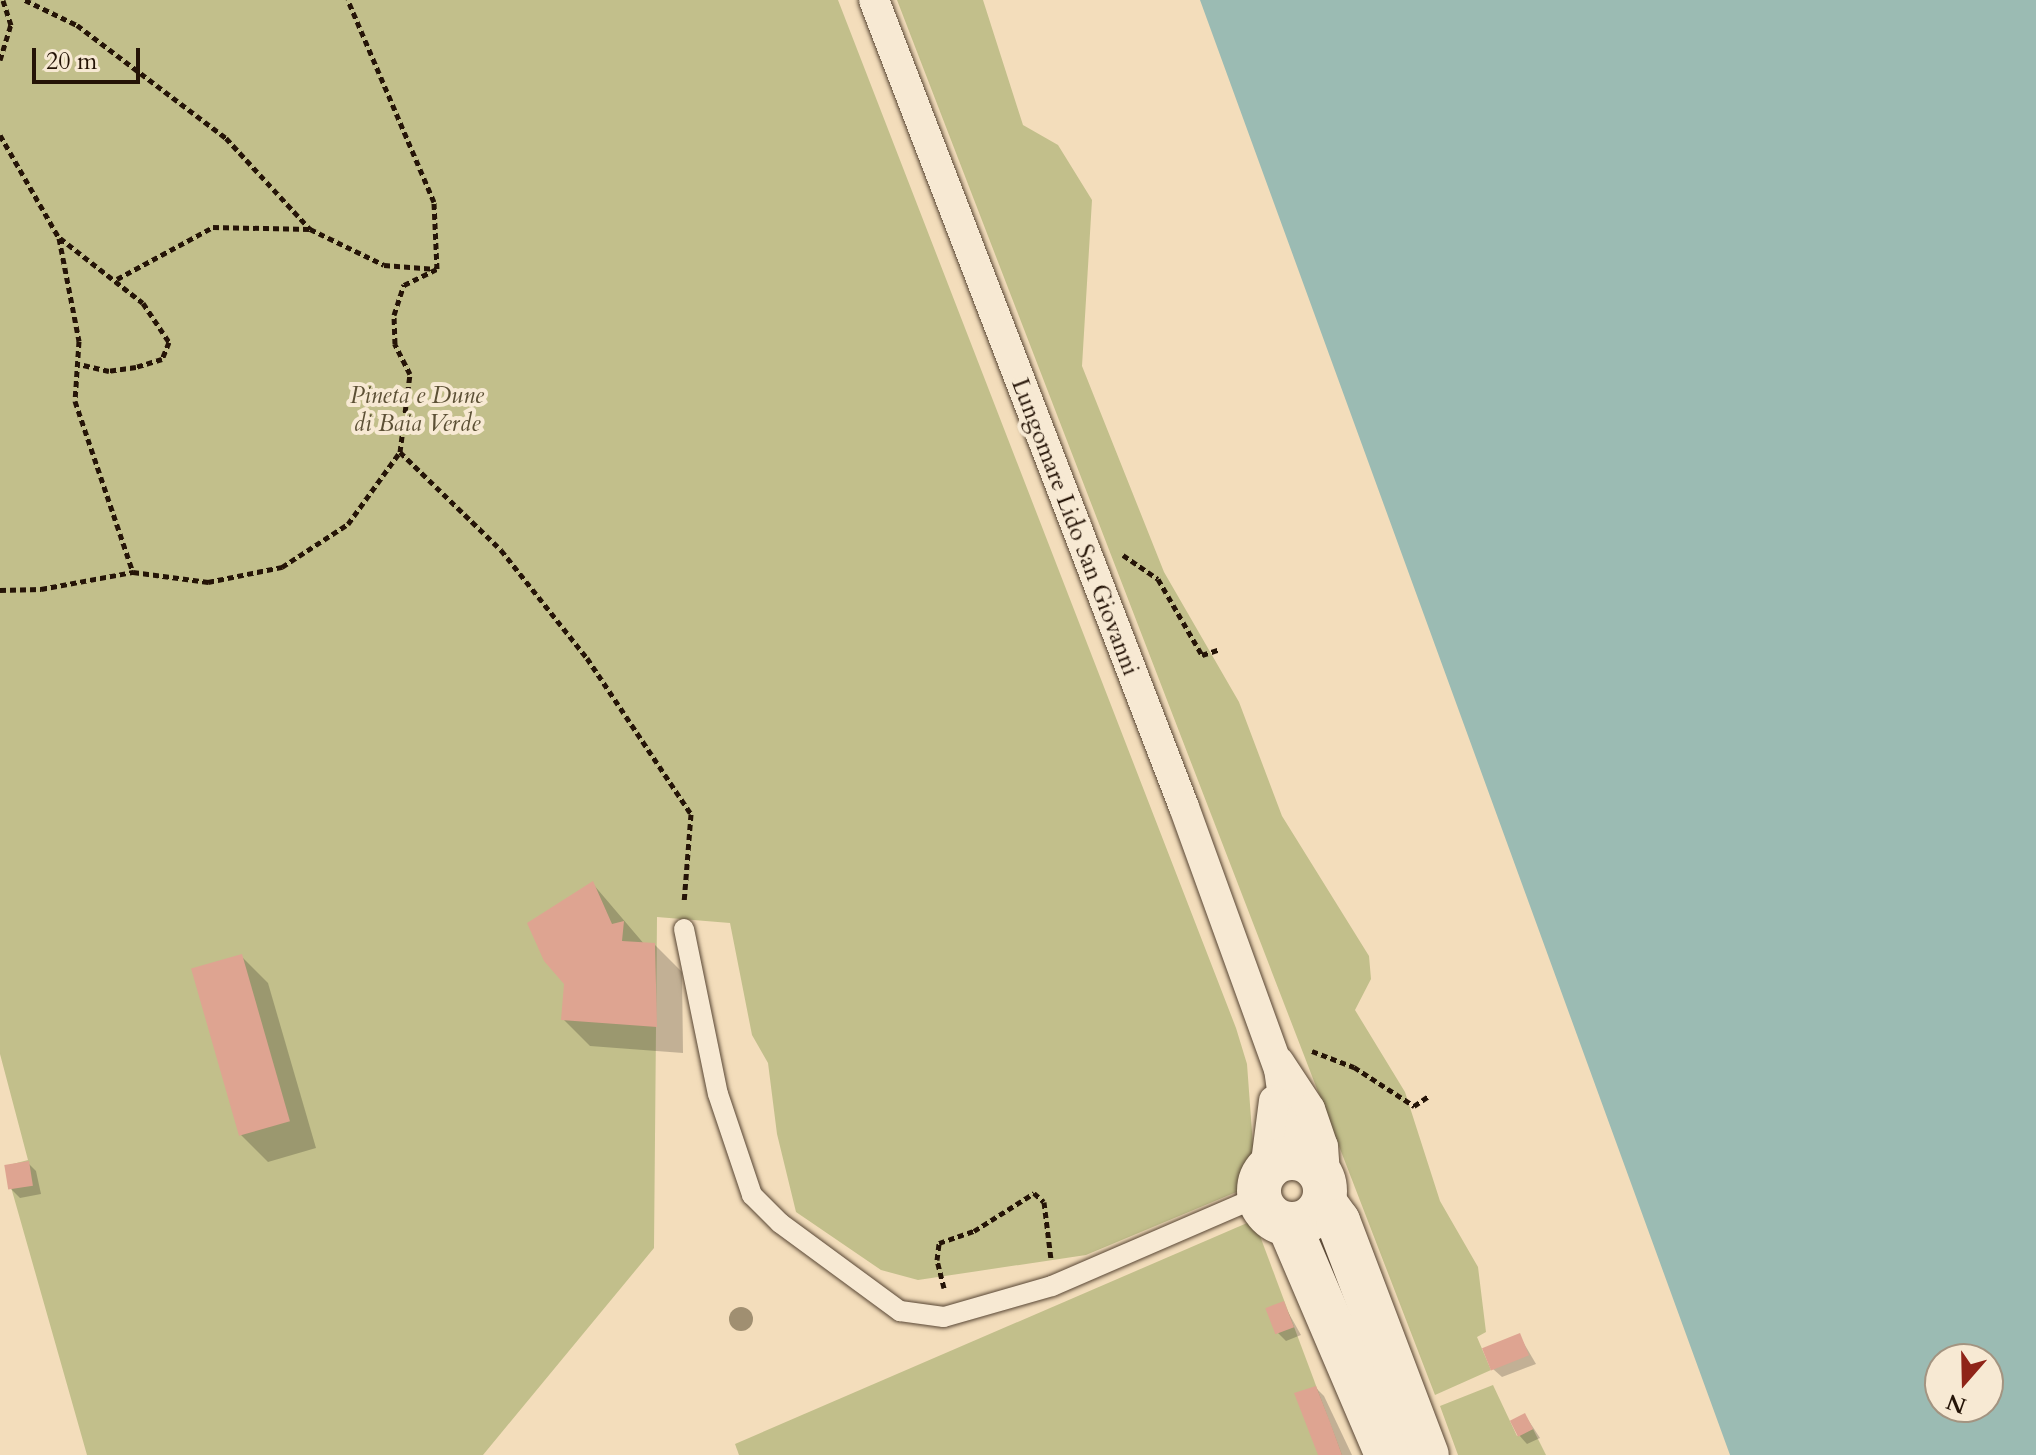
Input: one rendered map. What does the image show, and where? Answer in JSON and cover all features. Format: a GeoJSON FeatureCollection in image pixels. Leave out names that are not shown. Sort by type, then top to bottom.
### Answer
{"type":"FeatureCollection","features":[{"type":"Feature","properties":{"kind":"main road"},"geometry":{"type":"LineString","coordinates":[[1295,1191],[1387,1455]]}},
{"type":"Feature","properties":{"kind":"main road"},"geometry":{"type":"LineString","coordinates":[[1295,1191],[1338,1221],[1427,1455]]}},
{"type":"Feature","properties":{"kind":"street","name":"Lungomare Lido San Giovanni"},"geometry":{"type":"LineString","coordinates":[[874,0],[1086,560],[1179,794],[1272,1055]]}},
{"type":"Feature","properties":{"kind":"street"},"geometry":{"type":"LineString","coordinates":[[1272,1055],[1293,1076],[1310,1109],[1323,1146],[1295,1191]]}},
{"type":"Feature","properties":{"kind":"street"},"geometry":{"type":"LineString","coordinates":[[1272,1055],[1274,1116],[1295,1191]]}},
{"type":"Feature","properties":{"kind":"lane"},"geometry":{"type":"LineString","coordinates":[[684,929],[718,1094],[752,1195],[780,1223],[850,1271],[870,1293],[900,1311],[944,1317],[1052,1286],[1295,1191]]}},
{"type":"Feature","properties":{"kind":"path"},"geometry":{"type":"LineString","coordinates":[[0,60],[11,25],[3,0]]}},
{"type":"Feature","properties":{"kind":"path"},"geometry":{"type":"LineString","coordinates":[[25,0],[77,25],[226,138],[310,229],[384,265],[437,269]]}},
{"type":"Feature","properties":{"kind":"path"},"geometry":{"type":"LineString","coordinates":[[348,0],[434,202],[437,269]]}},
{"type":"Feature","properties":{"kind":"path"},"geometry":{"type":"LineString","coordinates":[[0,135],[59,238],[79,341],[75,401],[133,572]]}},
{"type":"Feature","properties":{"kind":"path"},"geometry":{"type":"LineString","coordinates":[[117,279],[213,227],[310,229]]}},
{"type":"Feature","properties":{"kind":"path"},"geometry":{"type":"LineString","coordinates":[[59,238],[117,279],[143,303],[169,342],[162,359],[109,371],[78,364]]}},
{"type":"Feature","properties":{"kind":"path"},"geometry":{"type":"LineString","coordinates":[[0,590],[133,572],[208,582],[282,567],[348,524],[400,452],[410,374],[395,344],[394,315],[404,285],[437,269]]}},
{"type":"Feature","properties":{"kind":"path"},"geometry":{"type":"LineString","coordinates":[[400,452],[501,550],[587,658],[691,814],[684,929]]}},
{"type":"Feature","properties":{"kind":"path"},"geometry":{"type":"LineString","coordinates":[[1086,560],[1105,550],[1120,552],[1158,579],[1202,655],[1220,649]]}},
{"type":"Feature","properties":{"kind":"path"},"geometry":{"type":"LineString","coordinates":[[1272,1055],[1295,1047],[1323,1053],[1414,1106],[1429,1096]]}},
{"type":"Feature","properties":{"kind":"path"},"geometry":{"type":"LineString","coordinates":[[944,1317],[939,1243],[974,1231],[1034,1193],[1044,1202],[1052,1286]]}},
{"type":"Feature","properties":{"kind":"green space","name":"Pineta e Dune di Baia Verde"},"geometry":{"type":"Polygon","coordinates":[[[0,0],[838,0],[1236,1028],[1247,1064],[1254,1159],[1246,1188],[1086,1255],[918,1280],[881,1270],[796,1212],[777,1134],[768,1063],[752,1035],[730,923],[657,917],[654,1248],[483,1455],[87,1455],[5,1166],[28,1160],[0,1054],[0,0]]]}},
{"type":"Feature","properties":{"kind":"green space"},"geometry":{"type":"Polygon","coordinates":[[[897,0],[983,0],[1023,125],[1058,145],[1092,200],[1082,366],[1164,572],[1239,702],[1282,816],[1369,956],[1371,979],[1355,1010],[1405,1092],[1440,1201],[1478,1267],[1486,1332],[1477,1337],[1491,1370],[1435,1395],[897,0]]]}},
{"type":"Feature","properties":{"kind":"green space"},"geometry":{"type":"Polygon","coordinates":[[[1254,1220],[1342,1455],[739,1455],[735,1444],[1254,1220]]]}},
{"type":"Feature","properties":{"kind":"green space"},"geometry":{"type":"Polygon","coordinates":[[[1493,1385],[1517,1436],[1533,1429],[1546,1455],[1458,1455],[1440,1406],[1493,1385]]]}},
{"type":"Feature","properties":{"kind":"water"},"geometry":{"type":"Polygon","coordinates":[[[1200,0],[2036,0],[2036,1455],[1730,1455],[1200,0]]]}},
{"type":"Feature","properties":{"kind":"building"},"geometry":{"type":"Polygon","coordinates":[[[593,881],[612,924],[624,921],[622,941],[655,943],[657,1027],[561,1020],[564,984],[544,961],[527,923],[593,881]]]}},
{"type":"Feature","properties":{"kind":"building"},"geometry":{"type":"Polygon","coordinates":[[[242,954],[290,1121],[239,1136],[191,969],[242,954]]]}},
{"type":"Feature","properties":{"kind":"building"},"geometry":{"type":"Polygon","coordinates":[[[29,1161],[33,1186],[8,1190],[4,1165],[29,1161]]]}},
{"type":"Feature","properties":{"kind":"building"},"geometry":{"type":"Polygon","coordinates":[[[1284,1301],[1294,1327],[1275,1334],[1265,1308],[1284,1301]]]}},
{"type":"Feature","properties":{"kind":"building"},"geometry":{"type":"Polygon","coordinates":[[[1520,1333],[1529,1355],[1491,1371],[1482,1348],[1520,1333]]]}},
{"type":"Feature","properties":{"kind":"building"},"geometry":{"type":"Polygon","coordinates":[[[1316,1386],[1342,1455],[1318,1455],[1294,1393],[1316,1386]]]}},
{"type":"Feature","properties":{"kind":"building"},"geometry":{"type":"Polygon","coordinates":[[[1525,1413],[1533,1429],[1518,1437],[1510,1421],[1525,1413]]]}}]}
